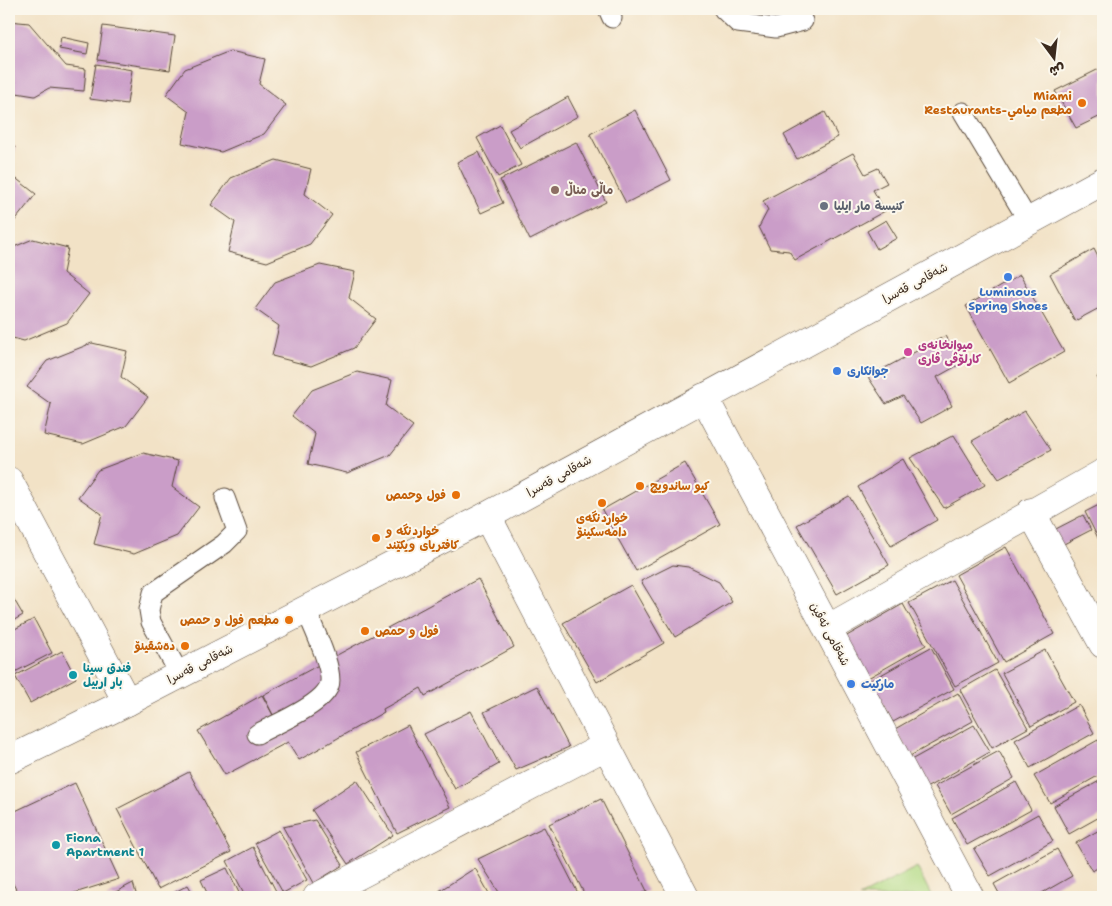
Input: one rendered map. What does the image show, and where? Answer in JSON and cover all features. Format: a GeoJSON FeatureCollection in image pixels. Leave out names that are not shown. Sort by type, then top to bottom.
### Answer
{"type":"FeatureCollection","features":[{"type":"Feature","properties":{"kind":"street","name":"شەقامی قەسرا"},"geometry":{"type":"LineString","coordinates":[[9,760],[180,675],[486,516],[1103,181]]}},
{"type":"Feature","properties":{"kind":"street","name":"شەقامی ئەڤین"},"geometry":{"type":"LineString","coordinates":[[704,397],[970,897]]}},
{"type":"Feature","properties":{"kind":"street"},"geometry":{"type":"LineString","coordinates":[[827,628],[1103,473]]}},
{"type":"Feature","properties":{"kind":"street"},"geometry":{"type":"LineString","coordinates":[[9,480],[127,702]]}},
{"type":"Feature","properties":{"kind":"street"},"geometry":{"type":"LineString","coordinates":[[1031,512],[1103,644]]}},
{"type":"Feature","properties":{"kind":"street"},"geometry":{"type":"LineString","coordinates":[[486,516],[685,897]]}},
{"type":"Feature","properties":{"kind":"street"},"geometry":{"type":"LineString","coordinates":[[317,897],[606,746]]}},
{"type":"Feature","properties":{"kind":"lane"},"geometry":{"type":"LineString","coordinates":[[723,9],[738,23],[776,28],[803,21]]}},
{"type":"Feature","properties":{"kind":"lane"},"geometry":{"type":"LineString","coordinates":[[963,112],[1029,222]]}},
{"type":"Feature","properties":{"kind":"lane"},"geometry":{"type":"LineString","coordinates":[[180,675],[151,622],[149,610],[154,594],[224,544],[237,531],[225,498]]}},
{"type":"Feature","properties":{"kind":"lane"},"geometry":{"type":"LineString","coordinates":[[257,734],[317,702],[330,685],[329,668],[306,610]]}},
{"type":"Feature","properties":{"kind":"green space"},"geometry":{"type":"Polygon","coordinates":[[[917,867],[932,897],[859,897],[917,867]]]}},
{"type":"Feature","properties":{"kind":"building"},"geometry":{"type":"Polygon","coordinates":[[[9,21],[29,23],[66,66],[86,69],[84,91],[49,88],[35,96],[10,92],[9,21]]]}},
{"type":"Feature","properties":{"kind":"building"},"geometry":{"type":"Polygon","coordinates":[[[103,26],[175,36],[170,70],[98,60],[103,26]]]}},
{"type":"Feature","properties":{"kind":"building"},"geometry":{"type":"Polygon","coordinates":[[[61,37],[89,43],[87,54],[59,49],[61,37]]]}},
{"type":"Feature","properties":{"kind":"building"},"geometry":{"type":"Polygon","coordinates":[[[230,51],[265,59],[259,84],[286,105],[264,134],[221,152],[182,143],[189,112],[166,95],[185,69],[230,51]]]}},
{"type":"Feature","properties":{"kind":"building"},"geometry":{"type":"Polygon","coordinates":[[[96,64],[132,70],[127,104],[90,99],[96,64]]]}},
{"type":"Feature","properties":{"kind":"building","name":"Miami Restaurants-مطعم ميامي"},"geometry":{"type":"Polygon","coordinates":[[[1103,67],[1103,115],[1076,128],[1055,91],[1103,67]]]}},
{"type":"Feature","properties":{"kind":"building"},"geometry":{"type":"Polygon","coordinates":[[[568,97],[578,116],[520,148],[509,130],[568,97]]]}},
{"type":"Feature","properties":{"kind":"building"},"geometry":{"type":"Polygon","coordinates":[[[635,110],[671,180],[626,203],[590,134],[635,110]]]}},
{"type":"Feature","properties":{"kind":"building"},"geometry":{"type":"Polygon","coordinates":[[[825,112],[838,137],[797,159],[784,135],[825,112]]]}},
{"type":"Feature","properties":{"kind":"building"},"geometry":{"type":"Polygon","coordinates":[[[500,125],[521,165],[498,177],[477,138],[500,125]]]}},
{"type":"Feature","properties":{"kind":"building"},"geometry":{"type":"Polygon","coordinates":[[[576,142],[606,202],[530,240],[500,180],[576,142]]]}},
{"type":"Feature","properties":{"kind":"building"},"geometry":{"type":"Polygon","coordinates":[[[9,146],[15,147],[9,170],[9,146]]]}},
{"type":"Feature","properties":{"kind":"building"},"geometry":{"type":"Polygon","coordinates":[[[479,152],[503,203],[481,213],[457,162],[479,152]]]}},
{"type":"Feature","properties":{"kind":"building","name":"كنيسة مار ايليا"},"geometry":{"type":"Polygon","coordinates":[[[853,153],[865,174],[878,168],[887,183],[873,190],[885,211],[795,260],[789,251],[770,249],[759,227],[768,210],[763,201],[853,153]]]}},
{"type":"Feature","properties":{"kind":"building"},"geometry":{"type":"Polygon","coordinates":[[[276,160],[311,169],[305,194],[332,215],[310,244],[267,262],[228,252],[235,222],[211,205],[231,178],[276,160]]]}},
{"type":"Feature","properties":{"kind":"building"},"geometry":{"type":"Polygon","coordinates":[[[9,173],[36,194],[13,223],[9,225],[9,173]]]}},
{"type":"Feature","properties":{"kind":"building"},"geometry":{"type":"Polygon","coordinates":[[[886,220],[897,238],[877,249],[867,231],[886,220]]]}},
{"type":"Feature","properties":{"kind":"building"},"geometry":{"type":"Polygon","coordinates":[[[33,239],[68,248],[63,273],[89,294],[67,323],[24,341],[9,337],[9,249],[33,239]]]}},
{"type":"Feature","properties":{"kind":"building"},"geometry":{"type":"Polygon","coordinates":[[[1094,249],[1103,267],[1103,306],[1075,321],[1050,274],[1094,249]]]}},
{"type":"Feature","properties":{"kind":"building"},"geometry":{"type":"Polygon","coordinates":[[[320,265],[355,272],[349,298],[376,319],[354,348],[311,366],[272,356],[279,326],[255,309],[275,282],[320,265]]]}},
{"type":"Feature","properties":{"kind":"building"},"geometry":{"type":"Polygon","coordinates":[[[1020,275],[1064,352],[1009,383],[966,306],[1020,275]]]}},
{"type":"Feature","properties":{"kind":"building"},"geometry":{"type":"Polygon","coordinates":[[[945,336],[962,363],[937,377],[952,406],[921,423],[903,396],[886,404],[868,377],[945,336]]]}},
{"type":"Feature","properties":{"kind":"building"},"geometry":{"type":"Polygon","coordinates":[[[92,343],[127,351],[121,377],[148,397],[126,426],[83,444],[44,435],[51,404],[27,387],[47,361],[92,343]]]}},
{"type":"Feature","properties":{"kind":"building"},"geometry":{"type":"Polygon","coordinates":[[[357,372],[392,380],[386,406],[413,426],[390,455],[347,473],[308,464],[315,434],[292,416],[312,390],[357,372]]]}},
{"type":"Feature","properties":{"kind":"building"},"geometry":{"type":"Polygon","coordinates":[[[1103,374],[1103,388],[1097,377],[1103,374]]]}},
{"type":"Feature","properties":{"kind":"building"},"geometry":{"type":"Polygon","coordinates":[[[1025,411],[1051,450],[999,479],[972,441],[1025,411]]]}},
{"type":"Feature","properties":{"kind":"building"},"geometry":{"type":"Polygon","coordinates":[[[954,435],[985,485],[944,508],[910,458],[954,435]]]}},
{"type":"Feature","properties":{"kind":"building"},"geometry":{"type":"Polygon","coordinates":[[[143,453],[178,461],[172,487],[199,507],[177,536],[134,554],[94,544],[102,514],[78,497],[98,470],[143,453]]]}},
{"type":"Feature","properties":{"kind":"building"},"geometry":{"type":"Polygon","coordinates":[[[903,459],[937,520],[891,546],[858,487],[903,459]]]}},
{"type":"Feature","properties":{"kind":"building"},"geometry":{"type":"Polygon","coordinates":[[[685,463],[720,524],[636,571],[602,510],[685,463]]]}},
{"type":"Feature","properties":{"kind":"building"},"geometry":{"type":"Polygon","coordinates":[[[849,496],[889,565],[837,594],[797,525],[849,496]]]}},
{"type":"Feature","properties":{"kind":"building"},"geometry":{"type":"Polygon","coordinates":[[[1103,503],[1103,548],[1085,512],[1103,503]]]}},
{"type":"Feature","properties":{"kind":"building"},"geometry":{"type":"Polygon","coordinates":[[[1083,515],[1091,530],[1060,546],[1052,531],[1083,515]]]}},
{"type":"Feature","properties":{"kind":"building"},"geometry":{"type":"Polygon","coordinates":[[[1006,547],[1054,634],[1004,662],[956,575],[1006,547]]]}},
{"type":"Feature","properties":{"kind":"building"},"geometry":{"type":"Polygon","coordinates":[[[673,565],[688,567],[719,582],[732,602],[675,637],[641,581],[673,565]]]}},
{"type":"Feature","properties":{"kind":"building"},"geometry":{"type":"Polygon","coordinates":[[[478,579],[514,647],[425,696],[421,688],[383,709],[384,712],[299,760],[288,742],[225,775],[198,731],[262,695],[273,715],[263,695],[478,579]]]}},
{"type":"Feature","properties":{"kind":"building"},"geometry":{"type":"Polygon","coordinates":[[[952,580],[998,663],[955,686],[909,603],[952,580]]]}},
{"type":"Feature","properties":{"kind":"building"},"geometry":{"type":"Polygon","coordinates":[[[631,585],[664,643],[597,682],[563,623],[631,585]]]}},
{"type":"Feature","properties":{"kind":"building"},"geometry":{"type":"Polygon","coordinates":[[[9,591],[23,615],[9,623],[9,591]]]}},
{"type":"Feature","properties":{"kind":"building"},"geometry":{"type":"Polygon","coordinates":[[[903,604],[926,645],[868,678],[845,637],[903,604]]]}},
{"type":"Feature","properties":{"kind":"building"},"geometry":{"type":"Polygon","coordinates":[[[34,619],[52,653],[9,675],[9,632],[34,619]]]}},
{"type":"Feature","properties":{"kind":"building"},"geometry":{"type":"Polygon","coordinates":[[[931,647],[954,689],[893,722],[870,681],[931,647]]]}},
{"type":"Feature","properties":{"kind":"building"},"geometry":{"type":"Polygon","coordinates":[[[1045,650],[1074,702],[1031,726],[1002,673],[1045,650]]]}},
{"type":"Feature","properties":{"kind":"building"},"geometry":{"type":"Polygon","coordinates":[[[62,651],[76,678],[30,703],[15,676],[62,651]]]}},
{"type":"Feature","properties":{"kind":"building"},"geometry":{"type":"Polygon","coordinates":[[[995,670],[1028,728],[992,748],[960,690],[995,670]]]}},
{"type":"Feature","properties":{"kind":"building"},"geometry":{"type":"Polygon","coordinates":[[[537,686],[569,747],[516,770],[484,712],[537,686]]]}},
{"type":"Feature","properties":{"kind":"building"},"geometry":{"type":"Polygon","coordinates":[[[958,693],[973,721],[910,756],[895,729],[958,693]]]}},
{"type":"Feature","properties":{"kind":"building"},"geometry":{"type":"Polygon","coordinates":[[[1079,705],[1094,733],[1030,768],[1015,740],[1079,705]]]}},
{"type":"Feature","properties":{"kind":"building"},"geometry":{"type":"Polygon","coordinates":[[[471,711],[499,764],[455,789],[424,734],[471,711]]]}},
{"type":"Feature","properties":{"kind":"building"},"geometry":{"type":"Polygon","coordinates":[[[408,725],[450,807],[397,833],[356,752],[408,725]]]}},
{"type":"Feature","properties":{"kind":"building"},"geometry":{"type":"Polygon","coordinates":[[[974,725],[990,752],[926,788],[911,760],[974,725]]]}},
{"type":"Feature","properties":{"kind":"building"},"geometry":{"type":"Polygon","coordinates":[[[1098,740],[1103,750],[1103,773],[1050,803],[1034,776],[1098,740]]]}},
{"type":"Feature","properties":{"kind":"building"},"geometry":{"type":"Polygon","coordinates":[[[999,751],[1014,778],[951,814],[935,786],[999,751]]]}},
{"type":"Feature","properties":{"kind":"building"},"geometry":{"type":"Polygon","coordinates":[[[189,772],[231,852],[158,889],[117,809],[189,772]]]}},
{"type":"Feature","properties":{"kind":"building"},"geometry":{"type":"Polygon","coordinates":[[[1103,779],[1103,815],[1069,834],[1054,806],[1103,779]]]}},
{"type":"Feature","properties":{"kind":"building"},"geometry":{"type":"Polygon","coordinates":[[[357,780],[393,835],[348,864],[312,810],[357,780]]]}},
{"type":"Feature","properties":{"kind":"building"},"geometry":{"type":"Polygon","coordinates":[[[1016,782],[1031,810],[967,845],[952,818],[1016,782]]]}},
{"type":"Feature","properties":{"kind":"building","name":"Fiona Apartment 1"},"geometry":{"type":"Polygon","coordinates":[[[75,783],[119,879],[62,897],[20,897],[9,876],[9,814],[75,783]]]}},
{"type":"Feature","properties":{"kind":"building"},"geometry":{"type":"Polygon","coordinates":[[[601,799],[647,891],[634,897],[586,897],[549,824],[601,799]]]}},
{"type":"Feature","properties":{"kind":"building"},"geometry":{"type":"Polygon","coordinates":[[[1038,814],[1053,841],[990,876],[974,849],[1038,814]]]}},
{"type":"Feature","properties":{"kind":"building"},"geometry":{"type":"Polygon","coordinates":[[[315,820],[343,865],[314,883],[283,827],[315,820]]]}},
{"type":"Feature","properties":{"kind":"building"},"geometry":{"type":"Polygon","coordinates":[[[544,827],[580,897],[502,897],[478,859],[544,827]]]}},
{"type":"Feature","properties":{"kind":"building"},"geometry":{"type":"Polygon","coordinates":[[[1103,828],[1103,865],[1092,871],[1076,843],[1103,828]]]}},
{"type":"Feature","properties":{"kind":"building"},"geometry":{"type":"Polygon","coordinates":[[[279,830],[307,880],[283,893],[255,843],[279,830]]]}},
{"type":"Feature","properties":{"kind":"building"},"geometry":{"type":"Polygon","coordinates":[[[253,847],[277,893],[269,897],[246,897],[227,861],[253,847]]]}},
{"type":"Feature","properties":{"kind":"building"},"geometry":{"type":"Polygon","coordinates":[[[1057,849],[1072,876],[1035,897],[1001,897],[994,884],[1057,849]]]}},
{"type":"Feature","properties":{"kind":"building"},"geometry":{"type":"Polygon","coordinates":[[[227,868],[241,897],[209,897],[201,880],[227,868]]]}},
{"type":"Feature","properties":{"kind":"building"},"geometry":{"type":"Polygon","coordinates":[[[475,868],[491,897],[442,897],[439,891],[475,868]]]}},
{"type":"Feature","properties":{"kind":"building"},"geometry":{"type":"Polygon","coordinates":[[[133,883],[137,897],[106,897],[133,883]]]}},
{"type":"Feature","properties":{"kind":"building"},"geometry":{"type":"Polygon","coordinates":[[[188,885],[195,897],[166,897],[188,885]]]}},
{"type":"Feature","properties":{"kind":"place","name":"Miami Restaurants-مطعم ميامي"},"geometry":{"type":"Point","coordinates":[1082,103]}},
{"type":"Feature","properties":{"kind":"place","name":"ماڵی مناڵ"},"geometry":{"type":"Point","coordinates":[555,190]}},
{"type":"Feature","properties":{"kind":"place","name":"كنيسة مار ايليا"},"geometry":{"type":"Point","coordinates":[824,206]}},
{"type":"Feature","properties":{"kind":"place","name":"Luminous Spring Shoes"},"geometry":{"type":"Point","coordinates":[1008,277]}},
{"type":"Feature","properties":{"kind":"place","name":"میوانخانەی کارلۆڤی ڤاری"},"geometry":{"type":"Point","coordinates":[908,352]}},
{"type":"Feature","properties":{"kind":"place","name":"جوانکاری"},"geometry":{"type":"Point","coordinates":[837,371]}},
{"type":"Feature","properties":{"kind":"place","name":"کیو ساندویچ"},"geometry":{"type":"Point","coordinates":[640,486]}},
{"type":"Feature","properties":{"kind":"place","name":"فول وحمص"},"geometry":{"type":"Point","coordinates":[456,495]}},
{"type":"Feature","properties":{"kind":"place","name":"خواردنگەی دامەسکینۆ"},"geometry":{"type":"Point","coordinates":[602,503]}},
{"type":"Feature","properties":{"kind":"place","name":"خواردنگە و کافتریای ویکێند"},"geometry":{"type":"Point","coordinates":[376,538]}},
{"type":"Feature","properties":{"kind":"place","name":"مطعم فول و حمص"},"geometry":{"type":"Point","coordinates":[289,620]}},
{"type":"Feature","properties":{"kind":"place","name":"فول و حمص"},"geometry":{"type":"Point","coordinates":[365,631]}},
{"type":"Feature","properties":{"kind":"place","name":"دەشقینۆ"},"geometry":{"type":"Point","coordinates":[185,646]}},
{"type":"Feature","properties":{"kind":"place","name":"فندق سينا بار اربيل"},"geometry":{"type":"Point","coordinates":[73,675]}},
{"type":"Feature","properties":{"kind":"place","name":"ماركيت"},"geometry":{"type":"Point","coordinates":[851,684]}},
{"type":"Feature","properties":{"kind":"place","name":"Fiona Apartment 1"},"geometry":{"type":"Point","coordinates":[56,845]}}]}
